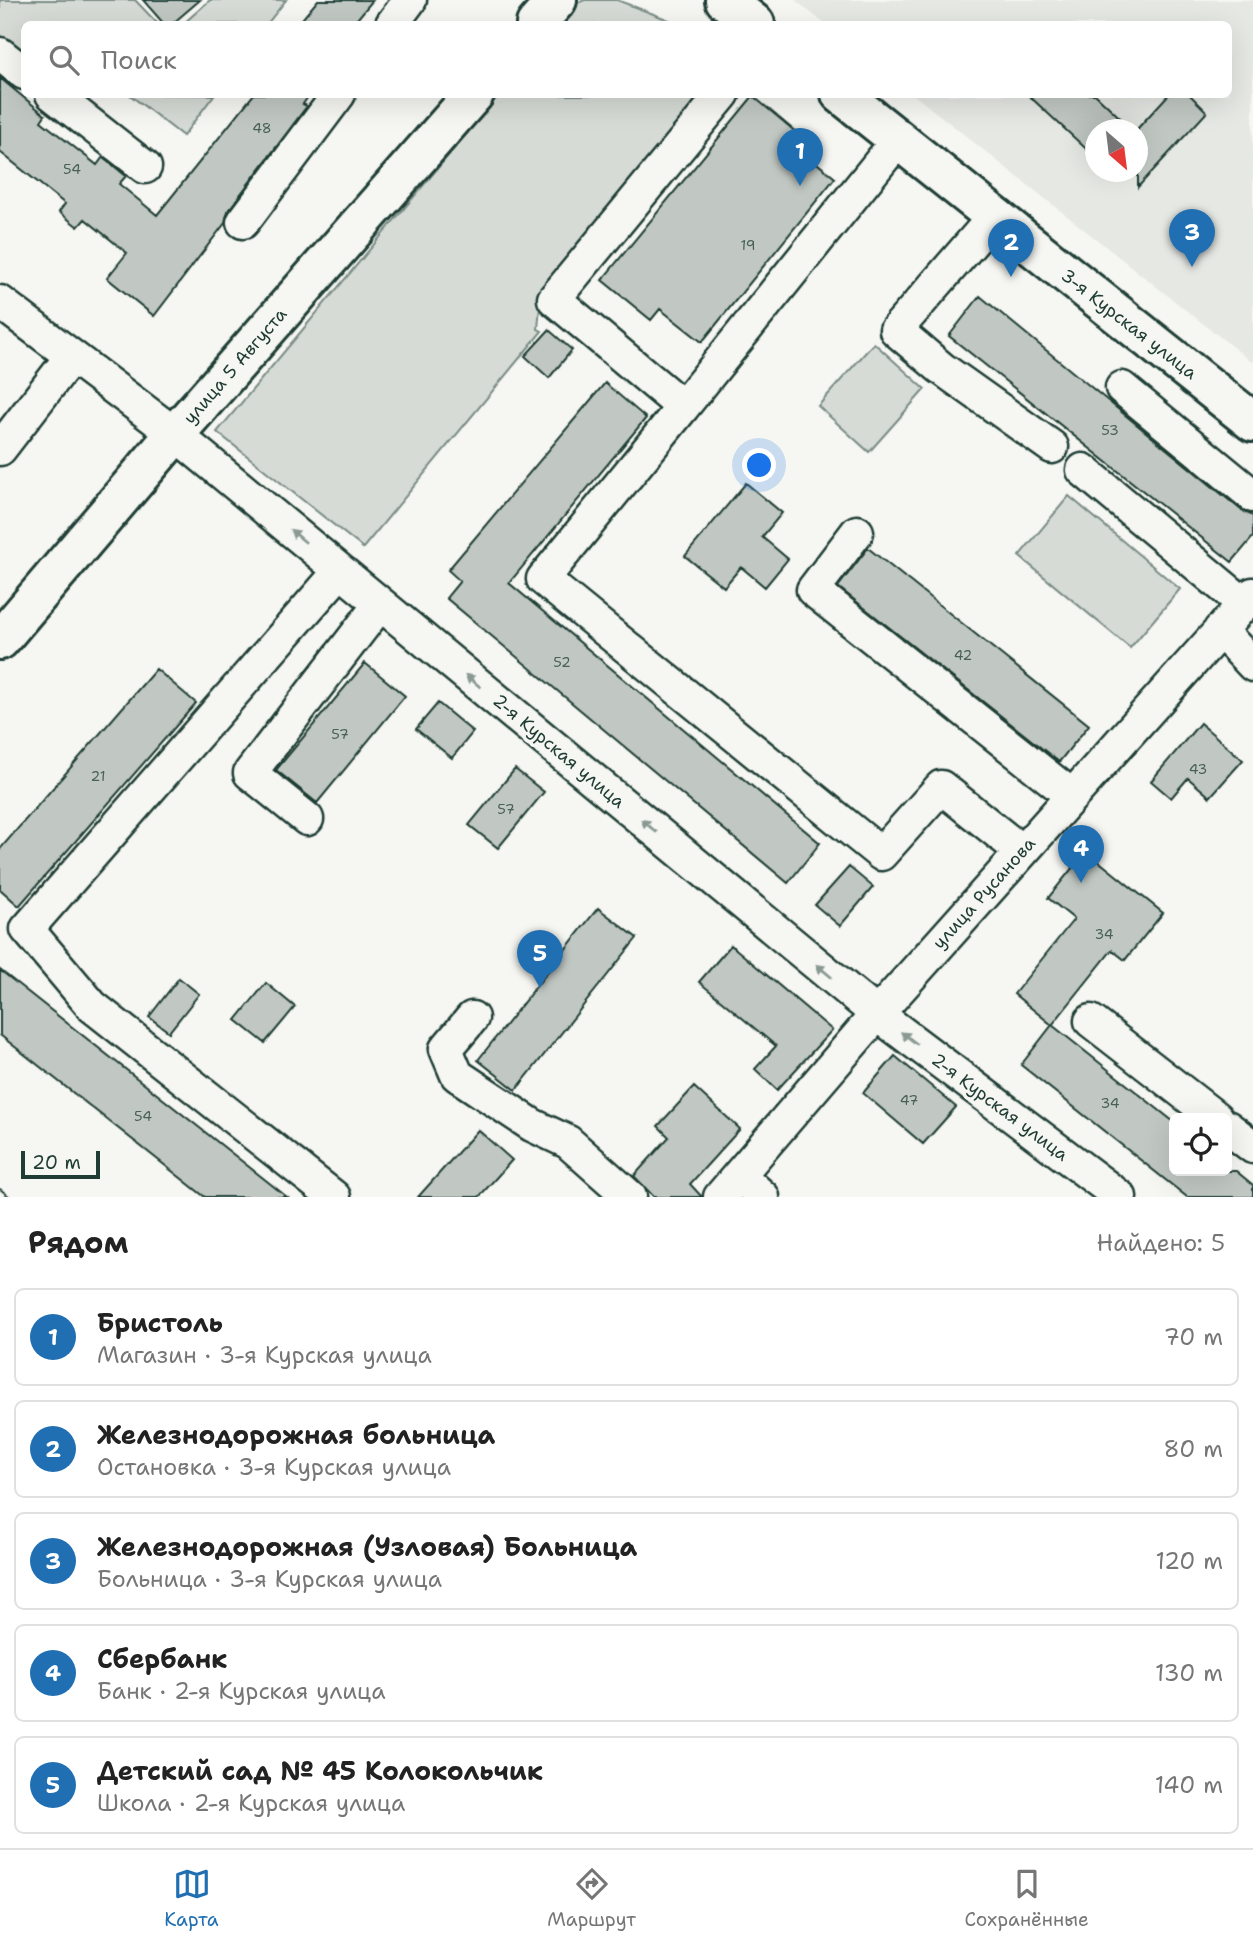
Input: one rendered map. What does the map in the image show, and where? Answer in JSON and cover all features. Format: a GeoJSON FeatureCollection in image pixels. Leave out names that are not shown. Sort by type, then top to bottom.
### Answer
{"type":"FeatureCollection","features":[{"type":"Feature","properties":{"kind":"main road"},"geometry":{"type":"LineString","coordinates":[[539,21],[557,0]]}},
{"type":"Feature","properties":{"kind":"main road"},"geometry":{"type":"LineString","coordinates":[[725,0],[751,21]]}},
{"type":"Feature","properties":{"kind":"main road","name":"улица 5 Августа"},"geometry":{"type":"LineString","coordinates":[[0,640],[175,434],[470,98]]}},
{"type":"Feature","properties":{"kind":"main road","name":"3-я Курская улица"},"geometry":{"type":"LineString","coordinates":[[846,98],[1253,422]]}},
{"type":"Feature","properties":{"kind":"street"},"geometry":{"type":"LineString","coordinates":[[394,21],[410,0]]}},
{"type":"Feature","properties":{"kind":"street"},"geometry":{"type":"LineString","coordinates":[[0,54],[21,71]]}},
{"type":"Feature","properties":{"kind":"street"},"geometry":{"type":"LineString","coordinates":[[57,98],[145,167]]}},
{"type":"Feature","properties":{"kind":"street"},"geometry":{"type":"LineString","coordinates":[[243,222],[336,98]]}},
{"type":"Feature","properties":{"kind":"street"},"geometry":{"type":"LineString","coordinates":[[683,407],[554,299],[720,98]]}},
{"type":"Feature","properties":{"kind":"street"},"geometry":{"type":"LineString","coordinates":[[898,140],[543,579],[881,855],[941,787],[1021,851]]}},
{"type":"Feature","properties":{"kind":"street"},"geometry":{"type":"LineString","coordinates":[[994,217],[896,330],[941,368],[1052,447]]}},
{"type":"Feature","properties":{"kind":"street","name":"2-я Курская улица"},"geometry":{"type":"LineString","coordinates":[[0,302],[175,434],[877,1014],[1120,1197]]}},
{"type":"Feature","properties":{"kind":"street"},"geometry":{"type":"LineString","coordinates":[[0,449],[71,357]]}},
{"type":"Feature","properties":{"kind":"street"},"geometry":{"type":"LineString","coordinates":[[1122,387],[1253,496]]}},
{"type":"Feature","properties":{"kind":"street"},"geometry":{"type":"LineString","coordinates":[[1083,470],[1249,599]]}},
{"type":"Feature","properties":{"kind":"street"},"geometry":{"type":"LineString","coordinates":[[857,532],[813,590],[1071,794]]}},
{"type":"Feature","properties":{"kind":"street"},"geometry":{"type":"LineString","coordinates":[[334,1197],[92,1006],[27,929],[340,571]]}},
{"type":"Feature","properties":{"kind":"street","name":"улица Русанова"},"geometry":{"type":"LineString","coordinates":[[730,1186],[1071,794],[1249,599]]}},
{"type":"Feature","properties":{"kind":"street"},"geometry":{"type":"LineString","coordinates":[[307,819],[250,773],[380,604]]}},
{"type":"Feature","properties":{"kind":"street"},"geometry":{"type":"LineString","coordinates":[[1220,630],[1253,665]]}},
{"type":"Feature","properties":{"kind":"street"},"geometry":{"type":"LineString","coordinates":[[472,1018],[446,1049],[457,1075],[532,1125],[568,1142],[630,1197]]}},
{"type":"Feature","properties":{"kind":"street"},"geometry":{"type":"LineString","coordinates":[[1091,1021],[1210,1113]]}},
{"type":"Feature","properties":{"kind":"street"},"geometry":{"type":"LineString","coordinates":[[1232,1131],[1253,1147]]}},
{"type":"Feature","properties":{"kind":"street"},"geometry":{"type":"LineString","coordinates":[[730,1186],[763,1197]]}},
{"type":"Feature","properties":{"kind":"shaded area"},"geometry":{"type":"Polygon","coordinates":[[[0,0],[135,0],[155,21],[21,21],[21,56],[0,38],[0,0]]]}},
{"type":"Feature","properties":{"kind":"shaded area"},"geometry":{"type":"Polygon","coordinates":[[[210,0],[286,0],[269,21],[186,21],[210,0]]]}},
{"type":"Feature","properties":{"kind":"shaded area"},"geometry":{"type":"Polygon","coordinates":[[[585,0],[617,0],[670,21],[560,21],[574,4],[585,0]]]}},
{"type":"Feature","properties":{"kind":"shaded area"},"geometry":{"type":"Polygon","coordinates":[[[795,0],[1253,0],[1253,363],[918,98],[1232,98],[1232,21],[821,21],[795,0]]]}},
{"type":"Feature","properties":{"kind":"shaded area"},"geometry":{"type":"Polygon","coordinates":[[[134,98],[212,98],[183,136],[134,98]]]}},
{"type":"Feature","properties":{"kind":"shaded area"},"geometry":{"type":"Polygon","coordinates":[[[496,98],[710,98],[540,306],[538,329],[542,331],[363,548],[217,432],[496,98]]]}},
{"type":"Feature","properties":{"kind":"shaded area"},"geometry":{"type":"Polygon","coordinates":[[[874,343],[925,389],[869,452],[818,406],[874,343]]]}},
{"type":"Feature","properties":{"kind":"shaded area"},"geometry":{"type":"Polygon","coordinates":[[[1069,496],[1180,589],[1130,648],[1019,556],[1069,496]]]}},
{"type":"Feature","properties":{"kind":"building"},"geometry":{"type":"Polygon","coordinates":[[[143,0],[200,0],[176,21],[161,21],[143,0]]]}},
{"type":"Feature","properties":{"kind":"building"},"geometry":{"type":"Polygon","coordinates":[[[318,0],[373,0],[356,21],[300,21],[318,0]]]}},
{"type":"Feature","properties":{"kind":"building"},"geometry":{"type":"Polygon","coordinates":[[[0,78],[21,98],[45,115],[41,121],[97,165],[103,157],[126,176],[119,184],[157,215],[251,98],[307,98],[303,104],[307,106],[228,211],[225,223],[154,316],[107,278],[127,253],[85,219],[78,227],[59,212],[65,204],[0,152],[0,78]]]}},
{"type":"Feature","properties":{"kind":"building"},"geometry":{"type":"Polygon","coordinates":[[[751,98],[755,98],[803,138],[796,146],[835,178],[702,342],[660,309],[651,320],[602,280],[751,98]]]}},
{"type":"Feature","properties":{"kind":"building"},"geometry":{"type":"Polygon","coordinates":[[[1031,98],[1099,98],[1121,119],[1085,119],[1085,148],[1031,98]]]}},
{"type":"Feature","properties":{"kind":"building"},"geometry":{"type":"Polygon","coordinates":[[[1165,98],[1193,98],[1207,112],[1148,176],[1146,119],[1165,98]]]}},
{"type":"Feature","properties":{"kind":"building"},"geometry":{"type":"Polygon","coordinates":[[[980,296],[1241,510],[1253,516],[1253,537],[1232,562],[949,336],[980,296]]]}},
{"type":"Feature","properties":{"kind":"building"},"geometry":{"type":"Polygon","coordinates":[[[549,330],[572,350],[549,378],[525,356],[549,330]]]}},
{"type":"Feature","properties":{"kind":"building"},"geometry":{"type":"Polygon","coordinates":[[[605,383],[646,418],[509,583],[820,843],[788,883],[446,598],[460,581],[448,570],[605,383]]]}},
{"type":"Feature","properties":{"kind":"building"},"geometry":{"type":"Polygon","coordinates":[[[746,483],[782,513],[762,537],[788,559],[765,587],[741,567],[724,587],[685,556],[746,483]]]}},
{"type":"Feature","properties":{"kind":"building"},"geometry":{"type":"Polygon","coordinates":[[[868,548],[1089,725],[1059,762],[838,587],[868,548]]]}},
{"type":"Feature","properties":{"kind":"building"},"geometry":{"type":"Polygon","coordinates":[[[365,663],[405,696],[317,803],[276,770],[365,663]]]}},
{"type":"Feature","properties":{"kind":"building"},"geometry":{"type":"Polygon","coordinates":[[[156,669],[196,703],[19,906],[0,889],[0,849],[156,669]]]}},
{"type":"Feature","properties":{"kind":"building"},"geometry":{"type":"Polygon","coordinates":[[[438,703],[473,732],[452,758],[416,729],[438,703]]]}},
{"type":"Feature","properties":{"kind":"building"},"geometry":{"type":"Polygon","coordinates":[[[1200,723],[1243,760],[1210,797],[1188,778],[1171,798],[1151,781],[1200,723]]]}},
{"type":"Feature","properties":{"kind":"building"},"geometry":{"type":"Polygon","coordinates":[[[515,769],[544,792],[498,848],[469,825],[515,769]]]}},
{"type":"Feature","properties":{"kind":"building"},"geometry":{"type":"Polygon","coordinates":[[[1086,851],[1163,913],[1125,960],[1112,950],[1052,1025],[1014,994],[1074,919],[1048,898],[1086,851]]]}},
{"type":"Feature","properties":{"kind":"building"},"geometry":{"type":"Polygon","coordinates":[[[849,867],[873,887],[840,926],[815,905],[849,867]]]}},
{"type":"Feature","properties":{"kind":"building"},"geometry":{"type":"Polygon","coordinates":[[[598,908],[637,938],[516,1090],[478,1060],[598,908]]]}},
{"type":"Feature","properties":{"kind":"building"},"geometry":{"type":"Polygon","coordinates":[[[731,945],[832,1030],[777,1090],[755,1069],[776,1046],[699,982],[731,945]]]}},
{"type":"Feature","properties":{"kind":"building"},"geometry":{"type":"Polygon","coordinates":[[[0,970],[287,1197],[205,1197],[0,1035],[0,970]]]}},
{"type":"Feature","properties":{"kind":"building"},"geometry":{"type":"Polygon","coordinates":[[[179,978],[199,994],[169,1032],[149,1017],[179,978]]]}},
{"type":"Feature","properties":{"kind":"building"},"geometry":{"type":"Polygon","coordinates":[[[266,983],[295,1007],[265,1043],[236,1020],[266,983]]]}},
{"type":"Feature","properties":{"kind":"building"},"geometry":{"type":"Polygon","coordinates":[[[1052,1025],[1169,1118],[1169,1176],[1232,1176],[1232,1171],[1236,1171],[1253,1185],[1253,1197],[1187,1197],[1021,1065],[1052,1025]]]}},
{"type":"Feature","properties":{"kind":"building"},"geometry":{"type":"Polygon","coordinates":[[[895,1056],[956,1107],[923,1144],[863,1093],[895,1056]]]}},
{"type":"Feature","properties":{"kind":"building"},"geometry":{"type":"Polygon","coordinates":[[[694,1087],[740,1129],[690,1184],[702,1197],[654,1197],[634,1176],[669,1137],[658,1126],[694,1087]]]}},
{"type":"Feature","properties":{"kind":"building"},"geometry":{"type":"Polygon","coordinates":[[[478,1130],[512,1160],[479,1197],[418,1197],[478,1130]]]}},
{"type":"Feature","properties":{"kind":"tram line"},"geometry":{"type":"LineString","coordinates":[[0,1189],[10,1197]]}},
{"type":"Feature","properties":{"kind":"place","name":"Бристоль"},"geometry":{"type":"Point","coordinates":[800,186]}},
{"type":"Feature","properties":{"kind":"place","name":"Железнодорожная (Узловая) Больница"},"geometry":{"type":"Point","coordinates":[1192,267]}},
{"type":"Feature","properties":{"kind":"place","name":"Железнодорожная больница"},"geometry":{"type":"Point","coordinates":[1011,277]}},
{"type":"Feature","properties":{"kind":"place","name":"Сбербанк"},"geometry":{"type":"Point","coordinates":[1081,883]}},
{"type":"Feature","properties":{"kind":"place","name":"Детский сад № 45 Колокольчик"},"geometry":{"type":"Point","coordinates":[540,988]}}]}
